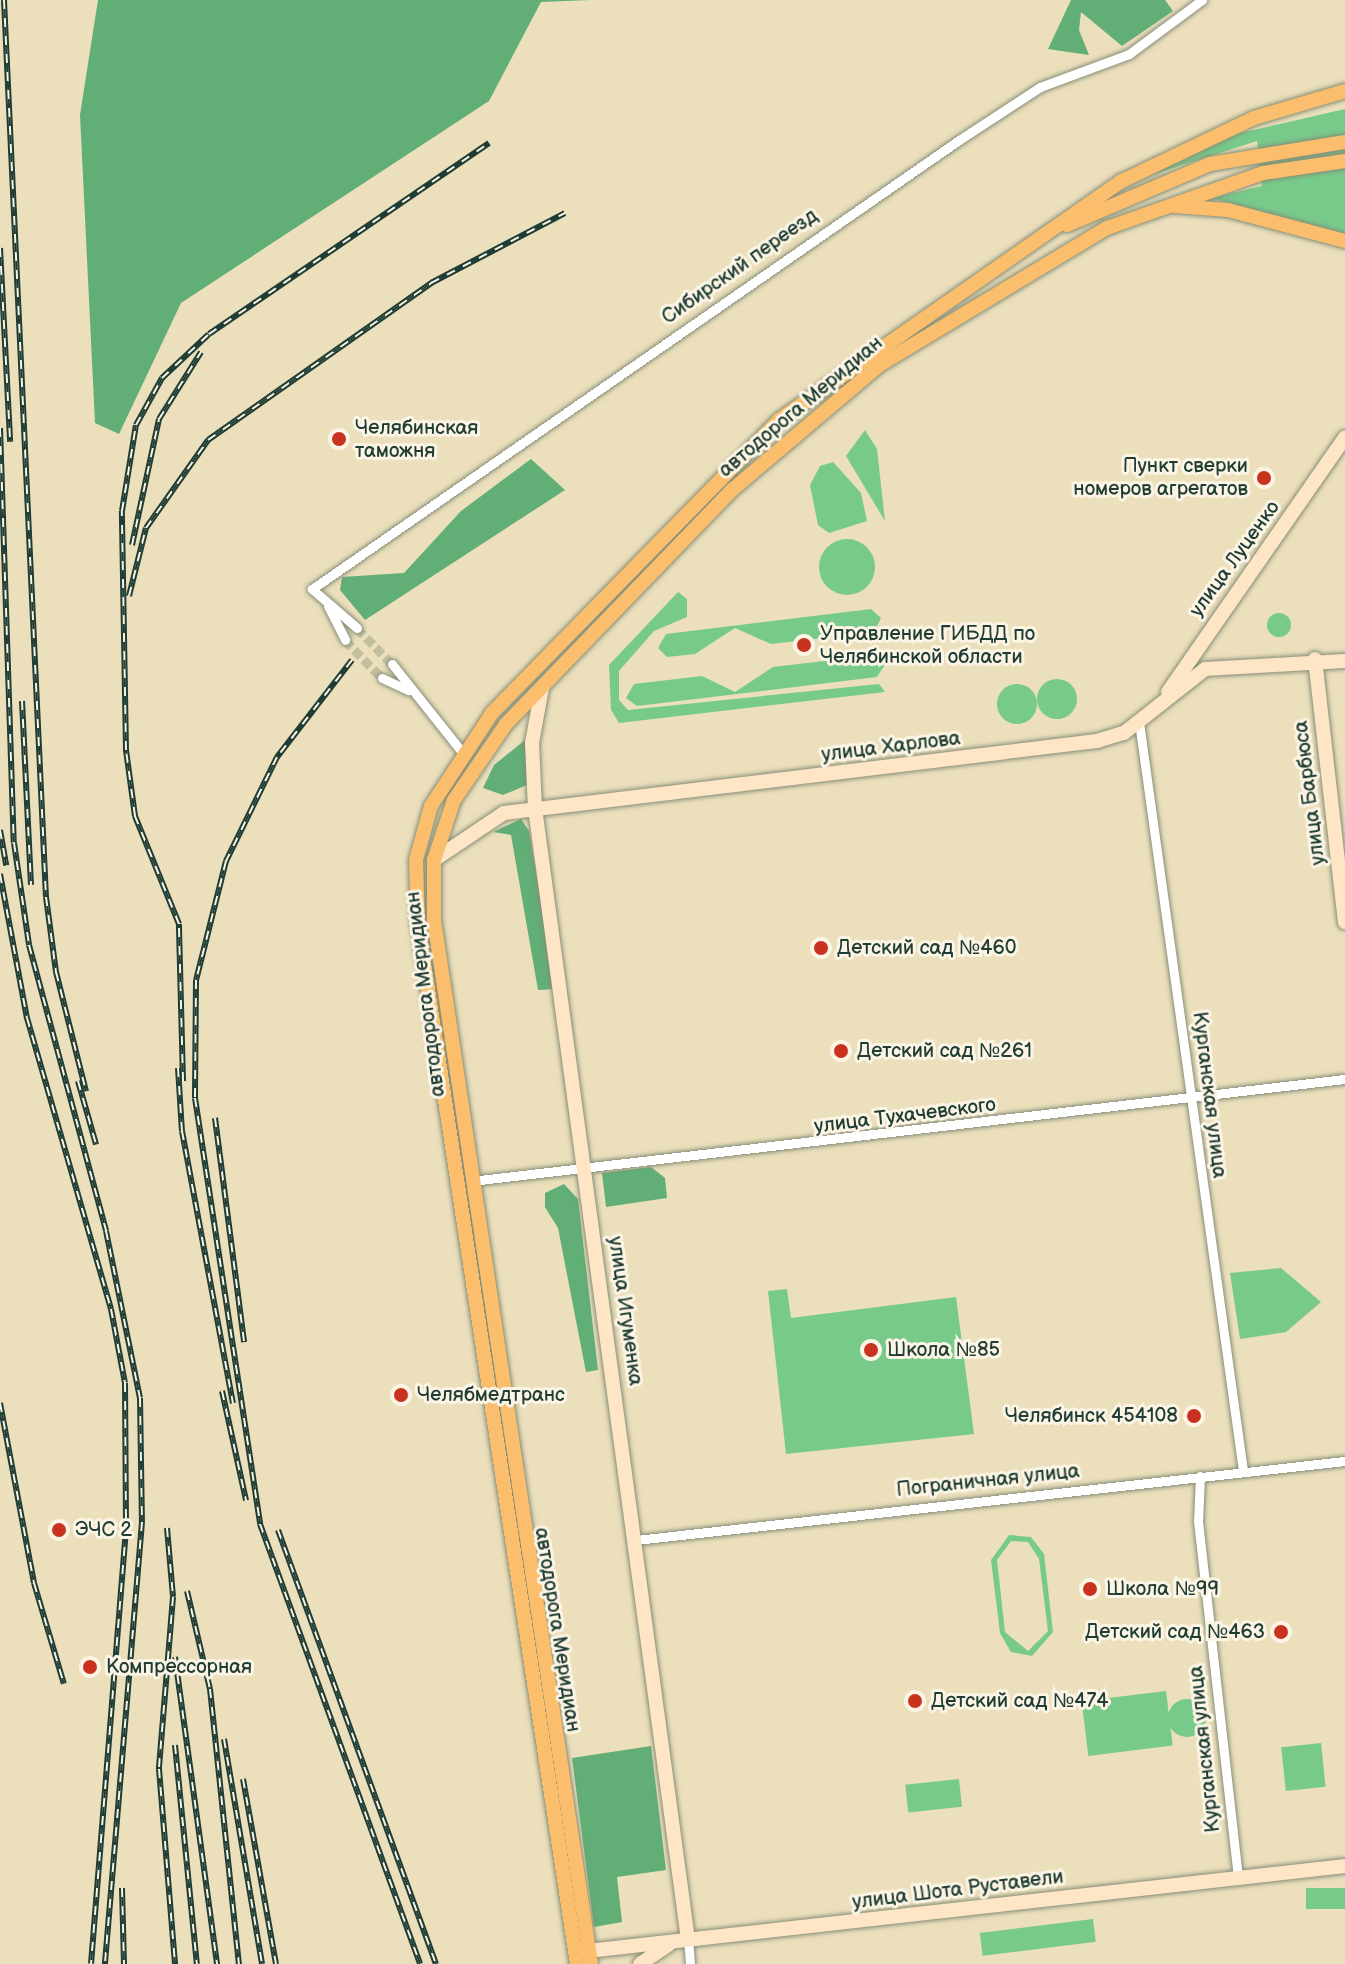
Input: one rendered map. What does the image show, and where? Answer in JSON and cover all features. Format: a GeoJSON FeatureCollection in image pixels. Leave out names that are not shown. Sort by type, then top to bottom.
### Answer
{"type":"FeatureCollection","features":[{"type":"Feature","properties":{"kind":"main road"},"geometry":{"type":"LineString","coordinates":[[1011,258],[1150,165],[1302,104],[1345,91]]}},
{"type":"Feature","properties":{"kind":"main road"},"geometry":{"type":"LineString","coordinates":[[1302,104],[1345,101]]}},
{"type":"Feature","properties":{"kind":"main road"},"geometry":{"type":"LineString","coordinates":[[1011,258],[1139,191],[1238,160],[1345,142]]}},
{"type":"Feature","properties":{"kind":"main road","name":"автодорога Меридиан"},"geometry":{"type":"LineString","coordinates":[[583,1958],[434,920],[434,860],[476,762],[542,688],[764,458],[878,366],[1042,263],[1157,207],[1263,173],[1345,161]]}},
{"type":"Feature","properties":{"kind":"main road"},"geometry":{"type":"LineString","coordinates":[[1157,207],[1228,210],[1345,241]]}},
{"type":"Feature","properties":{"kind":"main road","name":"автодорога Меридиан"},"geometry":{"type":"LineString","coordinates":[[583,1958],[416,902],[422,833],[462,752],[676,519],[779,420],[1011,258]]}},
{"type":"Feature","properties":{"kind":"street","name":"Сибирский переезд"},"geometry":{"type":"LineString","coordinates":[[327,603],[312,589],[846,215],[1040,87],[1129,54],[1202,0]]}},
{"type":"Feature","properties":{"kind":"street","name":"улица Луценко"},"geometry":{"type":"LineString","coordinates":[[1159,706],[1196,648],[1345,437]]}},
{"type":"Feature","properties":{"kind":"street"},"geometry":{"type":"LineString","coordinates":[[327,603],[357,628]]}},
{"type":"Feature","properties":{"kind":"street"},"geometry":{"type":"LineString","coordinates":[[327,603],[345,640]]}},
{"type":"Feature","properties":{"kind":"street"},"geometry":{"type":"LineString","coordinates":[[1196,648],[1205,669],[1315,659],[1345,661]]}},
{"type":"Feature","properties":{"kind":"street","name":"улица Барбюса"},"geometry":{"type":"LineString","coordinates":[[1315,659],[1345,922]]}},
{"type":"Feature","properties":{"kind":"street"},"geometry":{"type":"LineString","coordinates":[[392,664],[408,690],[462,752]]}},
{"type":"Feature","properties":{"kind":"street","name":"улица Харлова"},"geometry":{"type":"LineString","coordinates":[[434,860],[484,820],[535,808],[1097,741],[1139,722],[1205,669]]}},
{"type":"Feature","properties":{"kind":"street"},"geometry":{"type":"LineString","coordinates":[[382,678],[408,690]]}},
{"type":"Feature","properties":{"kind":"street","name":"улица Игуменка"},"geometry":{"type":"LineString","coordinates":[[542,688],[532,743],[535,808],[636,1540],[682,1941]]}},
{"type":"Feature","properties":{"kind":"street","name":"Курганская улица"},"geometry":{"type":"LineString","coordinates":[[1139,722],[1243,1471]]}},
{"type":"Feature","properties":{"kind":"street","name":"улица Тухачевского"},"geometry":{"type":"LineString","coordinates":[[470,1181],[1191,1100],[1345,1079]]}},
{"type":"Feature","properties":{"kind":"street","name":"Пограничная улица"},"geometry":{"type":"LineString","coordinates":[[636,1540],[1345,1461]]}},
{"type":"Feature","properties":{"kind":"street","name":"Курганская улица"},"geometry":{"type":"LineString","coordinates":[[1200,1476],[1198,1521],[1238,1876]]}},
{"type":"Feature","properties":{"kind":"street","name":"улица Шота Руставели"},"geometry":{"type":"LineString","coordinates":[[583,1958],[682,1941],[1345,1866]]}},
{"type":"Feature","properties":{"kind":"street"},"geometry":{"type":"LineString","coordinates":[[640,1964],[682,1941],[690,1964]]}},
{"type":"Feature","properties":{"kind":"green space"},"geometry":{"type":"Polygon","coordinates":[[[98,0],[590,0],[541,2],[489,101],[181,303],[119,434],[95,423],[80,115],[98,0]]]}},
{"type":"Feature","properties":{"kind":"green space"},"geometry":{"type":"Polygon","coordinates":[[[1071,0],[1165,0],[1173,11],[1122,46],[1081,12],[1079,30],[1089,55],[1048,49],[1071,0]]]}},
{"type":"Feature","properties":{"kind":"green space"},"geometry":{"type":"Polygon","coordinates":[[[1345,109],[1345,234],[1211,198],[1262,186],[1257,141],[1136,180],[1232,135],[1345,109]]]}},
{"type":"Feature","properties":{"kind":"green space"},"geometry":{"type":"Polygon","coordinates":[[[865,430],[877,449],[885,521],[846,456],[865,430]]]}},
{"type":"Feature","properties":{"kind":"green space"},"geometry":{"type":"Polygon","coordinates":[[[531,459],[565,490],[365,620],[340,590],[342,577],[404,573],[461,511],[531,459]]]}},
{"type":"Feature","properties":{"kind":"green space"},"geometry":{"type":"Polygon","coordinates":[[[833,462],[861,493],[867,521],[829,533],[818,525],[810,485],[820,466],[833,462]]]}},
{"type":"Feature","properties":{"kind":"green space"},"geometry":{"type":"Polygon","coordinates":[[[847,539],[867,547],[875,567],[867,587],[847,595],[827,587],[819,567],[827,547],[847,539]]]}},
{"type":"Feature","properties":{"kind":"green space"},"geometry":{"type":"Polygon","coordinates":[[[678,592],[687,599],[687,617],[654,631],[619,671],[619,700],[628,710],[879,684],[885,692],[619,723],[611,710],[609,665],[678,592]]]}},
{"type":"Feature","properties":{"kind":"green space"},"geometry":{"type":"Polygon","coordinates":[[[871,609],[881,618],[874,632],[771,644],[735,628],[695,654],[667,657],[658,648],[666,634],[871,609]]]}},
{"type":"Feature","properties":{"kind":"green space"},"geometry":{"type":"Polygon","coordinates":[[[1279,613],[1288,616],[1291,625],[1288,634],[1279,637],[1270,634],[1267,625],[1270,616],[1279,613]]]}},
{"type":"Feature","properties":{"kind":"green space"},"geometry":{"type":"Polygon","coordinates":[[[875,655],[886,663],[877,677],[637,706],[626,698],[634,684],[702,676],[735,692],[773,667],[875,655]]]}},
{"type":"Feature","properties":{"kind":"green space"},"geometry":{"type":"Polygon","coordinates":[[[1057,679],[1071,685],[1077,699],[1071,713],[1057,719],[1043,713],[1037,699],[1043,685],[1057,679]]]}},
{"type":"Feature","properties":{"kind":"green space"},"geometry":{"type":"Polygon","coordinates":[[[1017,684],[1031,690],[1037,704],[1031,718],[1017,724],[1003,718],[997,704],[1003,690],[1017,684]]]}},
{"type":"Feature","properties":{"kind":"green space"},"geometry":{"type":"Polygon","coordinates":[[[525,740],[527,785],[503,795],[483,788],[494,765],[525,740]]]}},
{"type":"Feature","properties":{"kind":"green space"},"geometry":{"type":"Polygon","coordinates":[[[521,819],[529,831],[556,989],[538,990],[511,835],[493,832],[521,819]]]}},
{"type":"Feature","properties":{"kind":"green space"},"geometry":{"type":"Polygon","coordinates":[[[651,1167],[665,1178],[667,1198],[606,1207],[602,1173],[651,1167]]]}},
{"type":"Feature","properties":{"kind":"green space"},"geometry":{"type":"Polygon","coordinates":[[[564,1184],[578,1199],[598,1370],[586,1372],[558,1228],[545,1207],[545,1193],[564,1184]]]}},
{"type":"Feature","properties":{"kind":"green space"},"geometry":{"type":"Polygon","coordinates":[[[1281,1268],[1321,1302],[1286,1332],[1240,1339],[1230,1273],[1281,1268]]]}},
{"type":"Feature","properties":{"kind":"green space"},"geometry":{"type":"Polygon","coordinates":[[[787,1289],[791,1318],[956,1297],[974,1434],[786,1454],[768,1291],[787,1289]]]}},
{"type":"Feature","properties":{"kind":"green space"},"geometry":{"type":"Polygon","coordinates":[[[1009,1535],[1031,1537],[1044,1554],[1053,1632],[1032,1656],[1011,1652],[1000,1633],[991,1560],[1009,1535]],[[1011,1541],[997,1560],[1005,1632],[1028,1651],[1048,1631],[1039,1559],[1028,1542],[1011,1541]]]}},
{"type":"Feature","properties":{"kind":"green space"},"geometry":{"type":"Polygon","coordinates":[[[1166,1691],[1173,1746],[1088,1756],[1082,1701],[1166,1691]]]}},
{"type":"Feature","properties":{"kind":"green space"},"geometry":{"type":"Polygon","coordinates":[[[1187,1699],[1200,1705],[1206,1718],[1200,1731],[1187,1737],[1174,1731],[1168,1718],[1174,1705],[1187,1699]]]}},
{"type":"Feature","properties":{"kind":"green space"},"geometry":{"type":"Polygon","coordinates":[[[1321,1743],[1326,1787],[1286,1791],[1281,1747],[1321,1743]]]}},
{"type":"Feature","properties":{"kind":"green space"},"geometry":{"type":"Polygon","coordinates":[[[651,1746],[666,1870],[617,1877],[622,1922],[594,1927],[572,1758],[651,1746]]]}},
{"type":"Feature","properties":{"kind":"green space"},"geometry":{"type":"Polygon","coordinates":[[[959,1779],[962,1807],[908,1812],[905,1785],[959,1779]]]}},
{"type":"Feature","properties":{"kind":"green space"},"geometry":{"type":"Polygon","coordinates":[[[1306,1888],[1345,1888],[1345,1909],[1306,1909],[1306,1888]]]}},
{"type":"Feature","properties":{"kind":"green space"},"geometry":{"type":"Polygon","coordinates":[[[1093,1919],[1096,1942],[983,1956],[980,1933],[1093,1919]]]}},
{"type":"Feature","properties":{"kind":"tunnel"},"geometry":{"type":"LineString","coordinates":[[357,628],[392,664]]}},
{"type":"Feature","properties":{"kind":"tunnel"},"geometry":{"type":"LineString","coordinates":[[345,640],[382,678]]}},
{"type":"Feature","properties":{"kind":"railway"},"geometry":{"type":"LineString","coordinates":[[4,0],[46,897],[56,972],[86,1091]]}},
{"type":"Feature","properties":{"kind":"railway"},"geometry":{"type":"LineString","coordinates":[[183,1081],[179,924],[135,816],[126,750],[122,511],[136,425],[162,378],[209,334],[489,143]]}},
{"type":"Feature","properties":{"kind":"railway"},"geometry":{"type":"LineString","coordinates":[[129,596],[146,528],[208,440],[431,283],[565,213]]}},
{"type":"Feature","properties":{"kind":"railway"},"geometry":{"type":"LineString","coordinates":[[0,248],[10,442]]}},
{"type":"Feature","properties":{"kind":"railway"},"geometry":{"type":"LineString","coordinates":[[132,545],[159,419],[201,352]]}},
{"type":"Feature","properties":{"kind":"railway"},"geometry":{"type":"LineString","coordinates":[[0,428],[14,843],[29,945],[106,1231],[140,1398],[142,1522],[105,1964]]}},
{"type":"Feature","properties":{"kind":"railway"},"geometry":{"type":"LineString","coordinates":[[352,660],[277,757],[226,861],[196,980],[195,1098],[260,1524],[420,1964]]}},
{"type":"Feature","properties":{"kind":"railway"},"geometry":{"type":"LineString","coordinates":[[22,701],[31,885]]}},
{"type":"Feature","properties":{"kind":"railway"},"geometry":{"type":"LineString","coordinates":[[0,830],[6,865]]}},
{"type":"Feature","properties":{"kind":"railway"},"geometry":{"type":"LineString","coordinates":[[0,874],[27,1018],[111,1309],[125,1383],[126,1529],[91,1964]]}},
{"type":"Feature","properties":{"kind":"railway"},"geometry":{"type":"LineString","coordinates":[[178,1068],[182,1131],[233,1403]]}},
{"type":"Feature","properties":{"kind":"railway"},"geometry":{"type":"LineString","coordinates":[[78,1081],[96,1144]]}},
{"type":"Feature","properties":{"kind":"railway"},"geometry":{"type":"LineString","coordinates":[[215,1118],[244,1342]]}},
{"type":"Feature","properties":{"kind":"railway"},"geometry":{"type":"LineString","coordinates":[[222,1391],[246,1500]]}},
{"type":"Feature","properties":{"kind":"railway"},"geometry":{"type":"LineString","coordinates":[[0,1403],[34,1583],[64,1684]]}},
{"type":"Feature","properties":{"kind":"railway"},"geometry":{"type":"LineString","coordinates":[[167,1528],[173,1597],[159,1769],[175,1964]]}},
{"type":"Feature","properties":{"kind":"railway"},"geometry":{"type":"LineString","coordinates":[[278,1530],[436,1964]]}},
{"type":"Feature","properties":{"kind":"railway"},"geometry":{"type":"LineString","coordinates":[[187,1591],[210,1689],[239,1964]]}},
{"type":"Feature","properties":{"kind":"railway"},"geometry":{"type":"LineString","coordinates":[[175,1657],[217,1964]]}},
{"type":"Feature","properties":{"kind":"railway"},"geometry":{"type":"LineString","coordinates":[[224,1739],[262,1964]]}},
{"type":"Feature","properties":{"kind":"railway"},"geometry":{"type":"LineString","coordinates":[[175,1745],[197,1964]]}},
{"type":"Feature","properties":{"kind":"railway"},"geometry":{"type":"LineString","coordinates":[[243,1779],[276,1964]]}},
{"type":"Feature","properties":{"kind":"railway"},"geometry":{"type":"LineString","coordinates":[[122,1888],[124,1964]]}},
{"type":"Feature","properties":{"kind":"place","name":"Челябинская таможня"},"geometry":{"type":"Point","coordinates":[339,439]}},
{"type":"Feature","properties":{"kind":"place","name":"Пункт сверки номеров агрегатов"},"geometry":{"type":"Point","coordinates":[1264,478]}},
{"type":"Feature","properties":{"kind":"place","name":"Управление ГИБДД по Челябинской области"},"geometry":{"type":"Point","coordinates":[804,645]}},
{"type":"Feature","properties":{"kind":"place","name":"Детский сад №460"},"geometry":{"type":"Point","coordinates":[821,948]}},
{"type":"Feature","properties":{"kind":"place","name":"Детский сад №261"},"geometry":{"type":"Point","coordinates":[841,1051]}},
{"type":"Feature","properties":{"kind":"place","name":"Школа №85"},"geometry":{"type":"Point","coordinates":[871,1350]}},
{"type":"Feature","properties":{"kind":"place","name":"Челябмедтранс"},"geometry":{"type":"Point","coordinates":[401,1395]}},
{"type":"Feature","properties":{"kind":"place","name":"Челябинск 454108"},"geometry":{"type":"Point","coordinates":[1194,1416]}},
{"type":"Feature","properties":{"kind":"place","name":"ЭЧС 2"},"geometry":{"type":"Point","coordinates":[59,1530]}},
{"type":"Feature","properties":{"kind":"place","name":"Школа №99"},"geometry":{"type":"Point","coordinates":[1090,1589]}},
{"type":"Feature","properties":{"kind":"place","name":"Детский сад №463"},"geometry":{"type":"Point","coordinates":[1281,1632]}},
{"type":"Feature","properties":{"kind":"place","name":"Компрессорная"},"geometry":{"type":"Point","coordinates":[90,1667]}},
{"type":"Feature","properties":{"kind":"place","name":"Детский сад №474"},"geometry":{"type":"Point","coordinates":[915,1701]}}]}
